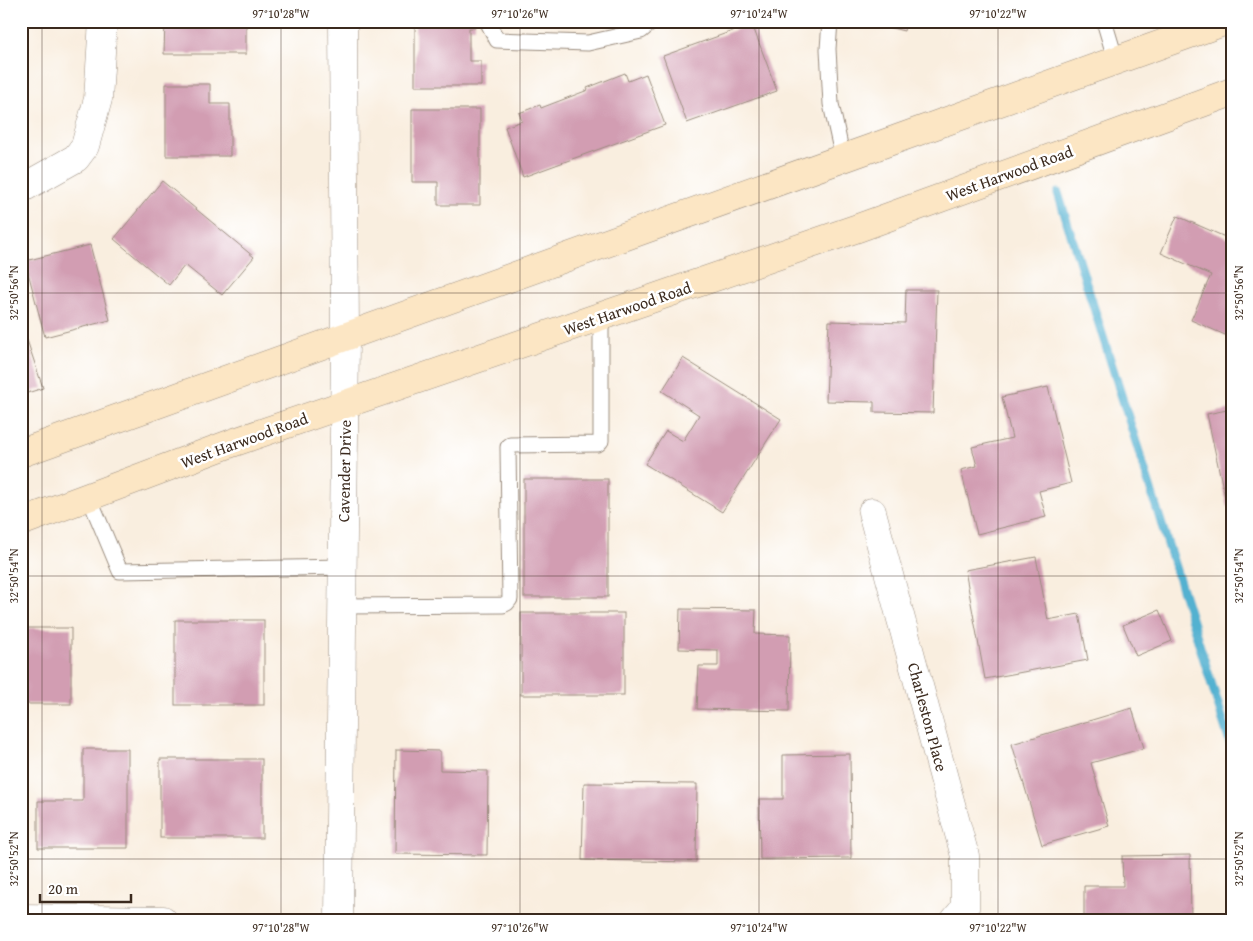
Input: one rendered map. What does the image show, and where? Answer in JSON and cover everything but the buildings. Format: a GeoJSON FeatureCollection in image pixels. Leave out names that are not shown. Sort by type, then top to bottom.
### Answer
{"type":"FeatureCollection","features":[{"type":"Feature","properties":{"kind":"main road"},"geometry":{"type":"LineString","coordinates":[[21,453],[1226,21]]}},
{"type":"Feature","properties":{"kind":"main road","name":"West Harwood Road"},"geometry":{"type":"LineString","coordinates":[[21,522],[232,443],[858,228],[1232,92]]}},
{"type":"Feature","properties":{"kind":"street"},"geometry":{"type":"LineString","coordinates":[[21,189],[76,158],[85,146],[98,99],[103,21]]}},
{"type":"Feature","properties":{"kind":"street","name":"Cavender Drive"},"geometry":{"type":"LineString","coordinates":[[339,920],[345,404],[343,21]]}},
{"type":"Feature","properties":{"kind":"street","name":"Charleston Place"},"geometry":{"type":"LineString","coordinates":[[872,512],[965,856],[965,908],[954,920]]}},
{"type":"Feature","properties":{"kind":"street"},"geometry":{"type":"LineString","coordinates":[[21,918],[163,920]]}},
{"type":"Feature","properties":{"kind":"lane"},"geometry":{"type":"LineString","coordinates":[[487,21],[497,40],[588,43],[641,31],[653,21]]}},
{"type":"Feature","properties":{"kind":"lane"},"geometry":{"type":"LineString","coordinates":[[830,21],[828,48],[831,104],[843,159]]}},
{"type":"Feature","properties":{"kind":"lane"},"geometry":{"type":"LineString","coordinates":[[1104,21],[1116,61]]}},
{"type":"Feature","properties":{"kind":"lane"},"geometry":{"type":"LineString","coordinates":[[342,606],[503,605],[508,603],[510,599],[508,447],[510,445],[598,444],[601,441],[601,316]]}},
{"type":"Feature","properties":{"kind":"lane"},"geometry":{"type":"LineString","coordinates":[[89,497],[120,571],[343,567]]}},
{"type":"Feature","properties":{"kind":"waterway"},"geometry":{"type":"LineString","coordinates":[[1058,193],[1232,749]]}}]}
